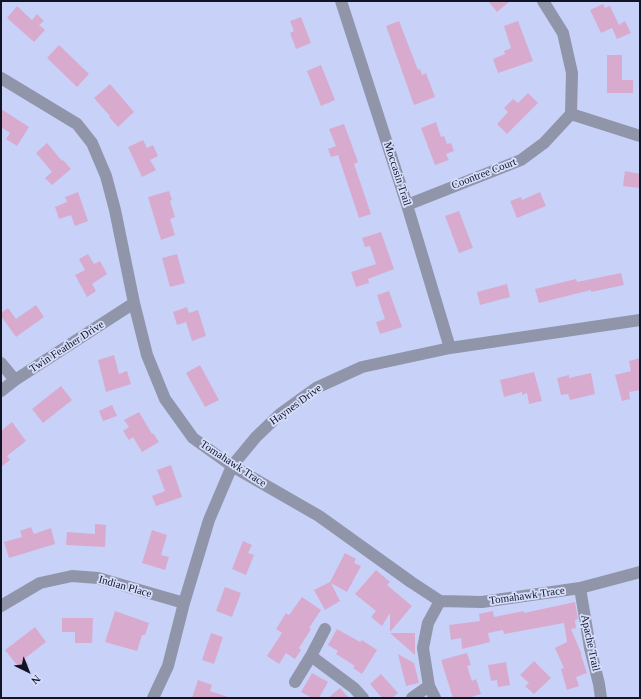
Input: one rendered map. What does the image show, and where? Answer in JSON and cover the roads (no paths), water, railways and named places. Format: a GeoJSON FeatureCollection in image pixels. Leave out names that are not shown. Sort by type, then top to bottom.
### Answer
{"type":"FeatureCollection","features":[{"type":"Feature","properties":{"kind":"street","name":"Moccasin Trail"},"geometry":{"type":"LineString","coordinates":[[341,1],[407,205],[450,348]]}},
{"type":"Feature","properties":{"kind":"street"},"geometry":{"type":"LineString","coordinates":[[543,1],[563,33],[572,73],[571,114],[640,136]]}},
{"type":"Feature","properties":{"kind":"street","name":"Tomahawk Trace"},"geometry":{"type":"LineString","coordinates":[[1,78],[77,124],[92,143],[106,176],[115,210],[134,303],[148,355],[165,399],[193,438],[232,466],[319,516],[440,601],[482,602],[580,588],[640,572]]}},
{"type":"Feature","properties":{"kind":"street","name":"Coontree Court"},"geometry":{"type":"LineString","coordinates":[[407,205],[521,160],[544,143],[571,114]]}},
{"type":"Feature","properties":{"kind":"street","name":"Twin Feather Drive"},"geometry":{"type":"LineString","coordinates":[[1,391],[15,380],[134,303]]}},
{"type":"Feature","properties":{"kind":"street","name":"Haynes Drive"},"geometry":{"type":"LineString","coordinates":[[153,698],[168,666],[184,603],[209,520],[232,466],[256,437],[280,414],[316,388],[362,367],[450,348],[640,320]]}},
{"type":"Feature","properties":{"kind":"street"},"geometry":{"type":"LineString","coordinates":[[1,363],[15,380]]}},
{"type":"Feature","properties":{"kind":"street","name":"Indian Place"},"geometry":{"type":"LineString","coordinates":[[1,606],[40,583],[72,576],[98,578],[184,603]]}},
{"type":"Feature","properties":{"kind":"street","name":"Apache Trail"},"geometry":{"type":"LineString","coordinates":[[580,588],[590,648],[601,698]]}},
{"type":"Feature","properties":{"kind":"street"},"geometry":{"type":"LineString","coordinates":[[435,698],[429,686],[423,648],[428,623],[440,601]]}},
{"type":"Feature","properties":{"kind":"street"},"geometry":{"type":"LineString","coordinates":[[295,682],[325,629]]}},
{"type":"Feature","properties":{"kind":"street"},"geometry":{"type":"LineString","coordinates":[[311,656],[354,688],[363,698]]}},
{"type":"Feature","properties":{"kind":"street"},"geometry":{"type":"LineString","coordinates":[[412,698],[429,686]]}}]}
